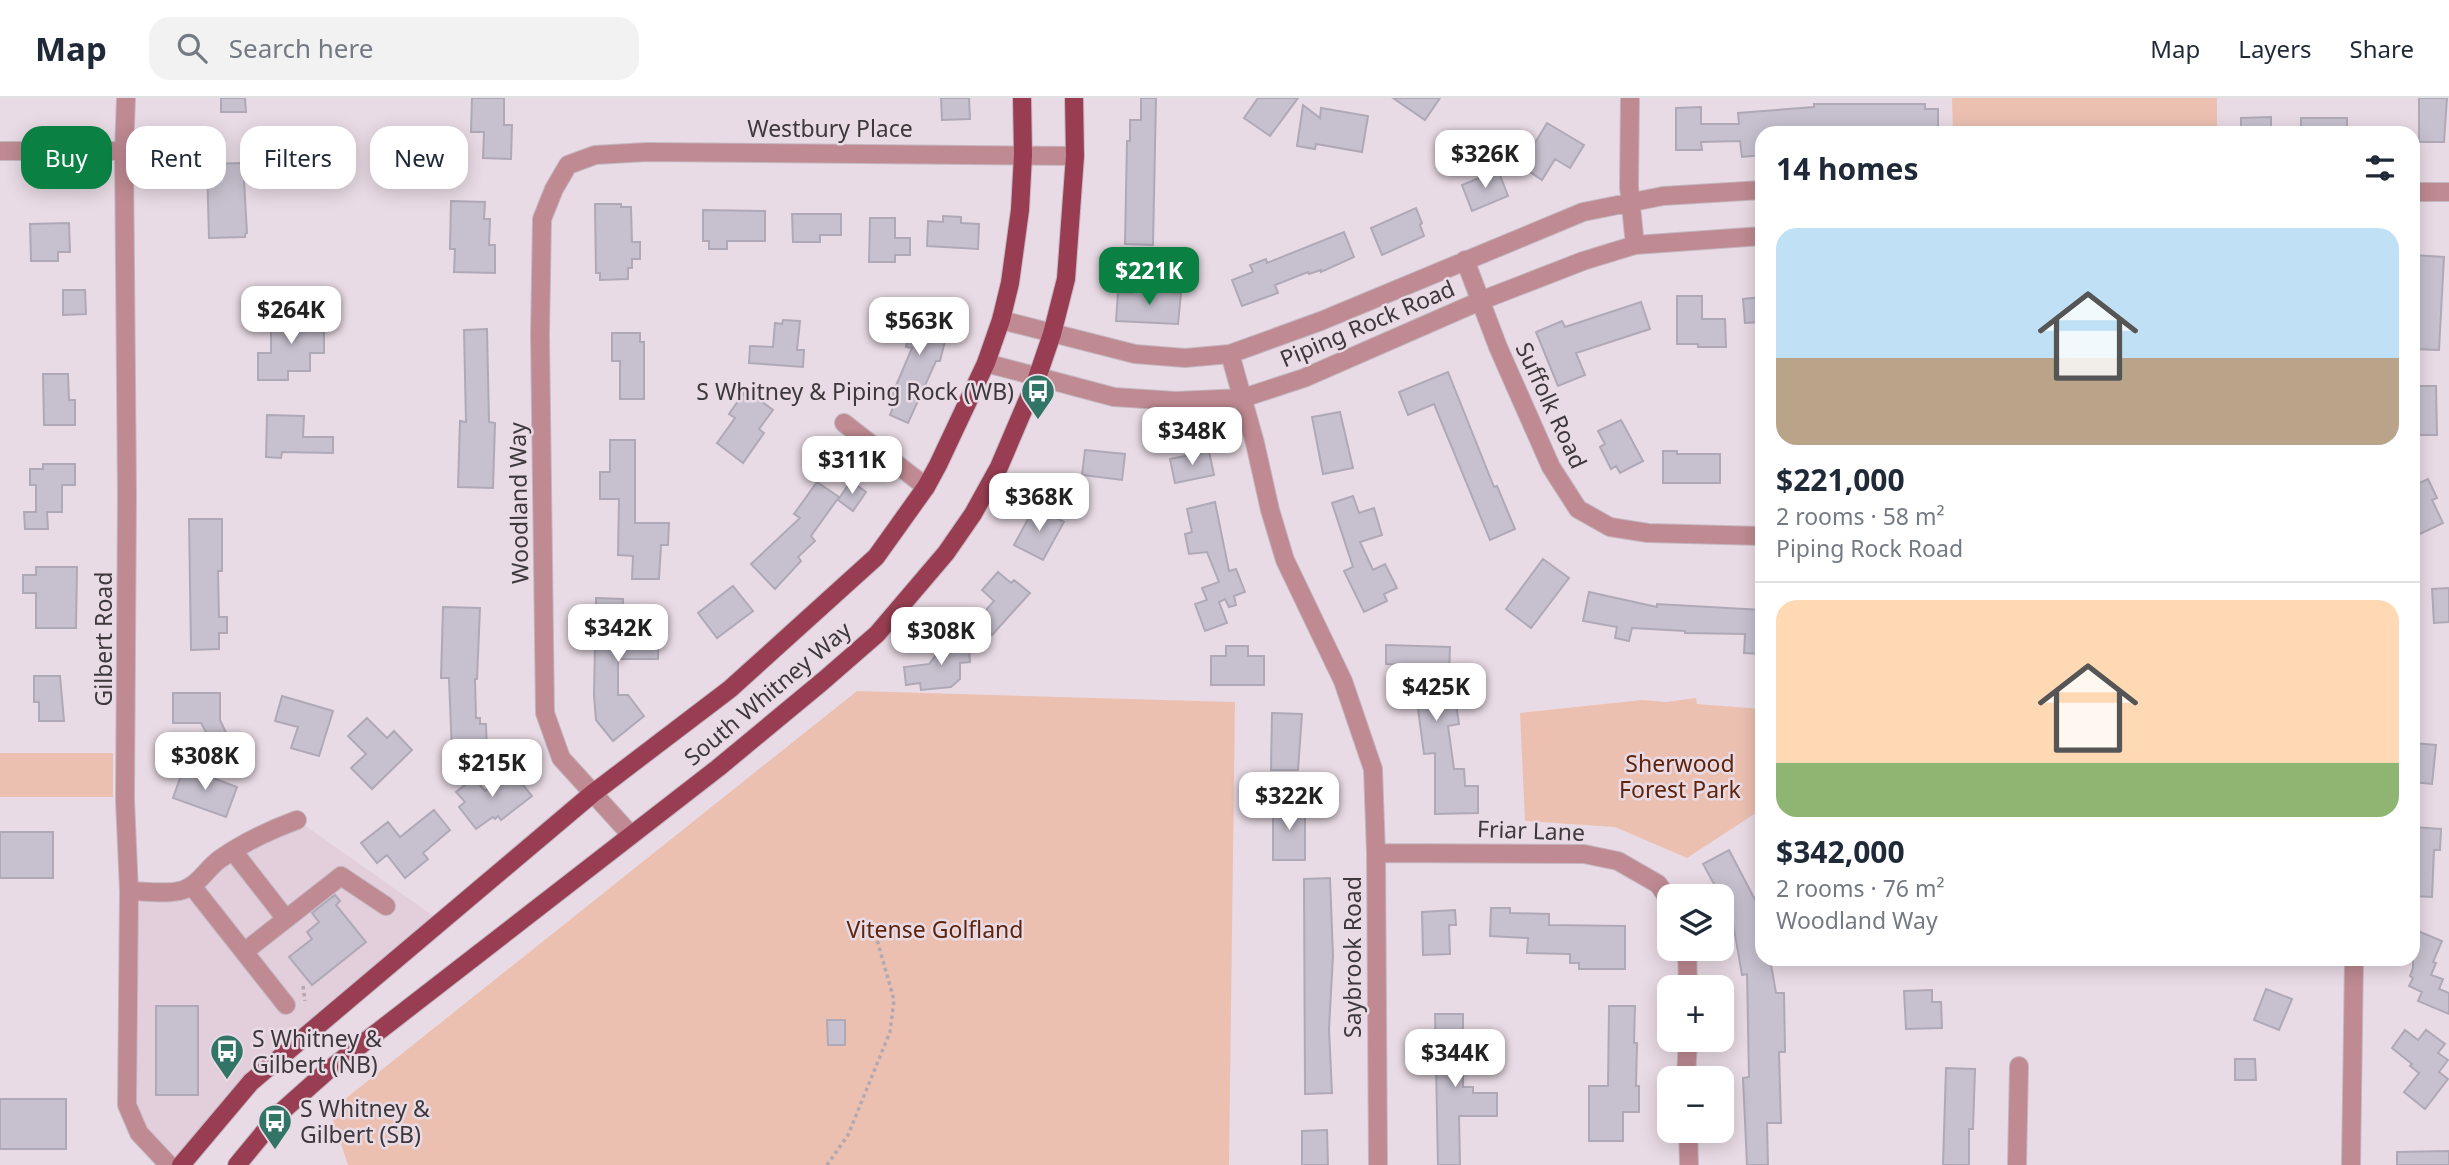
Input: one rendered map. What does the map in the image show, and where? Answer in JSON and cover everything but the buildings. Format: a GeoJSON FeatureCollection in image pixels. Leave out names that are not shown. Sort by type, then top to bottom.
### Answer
{"type":"FeatureCollection","features":[{"type":"Feature","properties":{"kind":"main road","name":"South Whitney Way"},"geometry":{"type":"LineString","coordinates":[[181,1165],[251,1082],[592,794],[730,689],[876,557],[926,487],[961,419],[986,363],[1001,320],[1010,283],[1020,210],[1022,98]]}},
{"type":"Feature","properties":{"kind":"main road","name":"South Whitney Way"},"geometry":{"type":"LineString","coordinates":[[237,1165],[280,1113],[326,1072],[729,760],[877,634],[946,553],[973,514],[999,467],[1037,378],[1052,334],[1066,279],[1075,156],[1074,98]]}},
{"type":"Feature","properties":{"kind":"street","name":"Gilbert Road"},"geometry":{"type":"LineString","coordinates":[[126,98],[125,800],[129,891],[127,1105],[139,1133],[169,1165]]}},
{"type":"Feature","properties":{"kind":"street"},"geometry":{"type":"LineString","coordinates":[[1630,98],[1631,202],[1635,245]]}},
{"type":"Feature","properties":{"kind":"street"},"geometry":{"type":"LineString","coordinates":[[0,151],[124,151]]}},
{"type":"Feature","properties":{"kind":"street","name":"Westbury Place"},"geometry":{"type":"LineString","coordinates":[[586,158],[595,155],[647,152],[1075,156]]}},
{"type":"Feature","properties":{"kind":"street","name":"Woodland Way"},"geometry":{"type":"LineString","coordinates":[[586,158],[568,166],[554,189],[542,219],[540,335],[545,713],[561,758],[631,835]]}},
{"type":"Feature","properties":{"kind":"street","name":"Piping Rock Road"},"geometry":{"type":"LineString","coordinates":[[1001,320],[1135,354],[1185,358],[1230,354],[1321,321],[1583,212],[1663,196],[1755,190]]}},
{"type":"Feature","properties":{"kind":"street"},"geometry":{"type":"LineString","coordinates":[[2420,192],[2449,192]]}},
{"type":"Feature","properties":{"kind":"street","name":"Piping Rock Road"},"geometry":{"type":"LineString","coordinates":[[986,363],[1114,397],[1176,401],[1243,398],[1304,378],[1480,301],[1583,261],[1635,245],[1755,236]]}},
{"type":"Feature","properties":{"kind":"street","name":"Suffolk Road"},"geometry":{"type":"LineString","coordinates":[[1465,260],[1497,348],[1551,467],[1578,509],[1610,527],[1648,533],[1755,536]]}},
{"type":"Feature","properties":{"kind":"street","name":"Saybrook Road"},"geometry":{"type":"LineString","coordinates":[[1230,354],[1285,560],[1342,681],[1373,769],[1378,1165]]}},
{"type":"Feature","properties":{"kind":"street"},"geometry":{"type":"LineString","coordinates":[[844,424],[926,487]]}},
{"type":"Feature","properties":{"kind":"street"},"geometry":{"type":"LineString","coordinates":[[129,891],[169,892],[192,887],[217,861],[265,832],[298,820]]}},
{"type":"Feature","properties":{"kind":"street"},"geometry":{"type":"LineString","coordinates":[[233,851],[286,919]]}},
{"type":"Feature","properties":{"kind":"street","name":"Friar Lane"},"geometry":{"type":"LineString","coordinates":[[1376,853],[1584,854],[1618,861],[1658,884]]}},
{"type":"Feature","properties":{"kind":"street"},"geometry":{"type":"LineString","coordinates":[[244,952],[341,876],[386,906]]}},
{"type":"Feature","properties":{"kind":"street"},"geometry":{"type":"LineString","coordinates":[[192,887],[286,1005]]}},
{"type":"Feature","properties":{"kind":"street"},"geometry":{"type":"LineString","coordinates":[[2351,1165],[2354,966]]}},
{"type":"Feature","properties":{"kind":"street"},"geometry":{"type":"LineString","coordinates":[[2017,1165],[2019,1066]]}},
{"type":"Feature","properties":{"kind":"street"},"geometry":{"type":"LineString","coordinates":[[1688,1143],[1689,1165]]}},
{"type":"Feature","properties":{"kind":"path"},"geometry":{"type":"LineString","coordinates":[[827,1165],[848,1135],[890,1032],[894,1000],[878,943],[864,920]]}},
{"type":"Feature","properties":{"kind":"path"},"geometry":{"type":"LineString","coordinates":[[303,986],[305,1003]]}},
{"type":"Feature","properties":{"kind":"shaded area"},"geometry":{"type":"Polygon","coordinates":[[[297,820],[442,922],[169,1165],[127,1105],[129,891],[169,892],[297,820]]]}},
{"type":"Feature","properties":{"kind":"green space"},"geometry":{"type":"Polygon","coordinates":[[[1952,98],[2217,98],[2217,126],[1953,126],[1952,98]]]}},
{"type":"Feature","properties":{"kind":"green space","name":"Vitense Golfland"},"geometry":{"type":"Polygon","coordinates":[[[857,691],[1235,702],[1229,1165],[348,1165],[330,1111],[857,691]]]}},
{"type":"Feature","properties":{"kind":"green space","name":"Sherwood Forest Park"},"geometry":{"type":"Polygon","coordinates":[[[1696,698],[1697,704],[1755,708],[1755,814],[1687,858],[1615,827],[1525,821],[1520,713],[1642,700],[1667,702],[1696,698]]]}},
{"type":"Feature","properties":{"kind":"green space"},"geometry":{"type":"Polygon","coordinates":[[[0,753],[113,753],[113,797],[0,797],[0,753]]]}},
{"type":"Feature","properties":{"kind":"place","name":"S Whitney & Piping Rock (WB)"},"geometry":{"type":"Point","coordinates":[1038,421]}},
{"type":"Feature","properties":{"kind":"place","name":"S Whitney & Gilbert (NB)"},"geometry":{"type":"Point","coordinates":[227,1081]}},
{"type":"Feature","properties":{"kind":"place","name":"S Whitney & Gilbert (SB)"},"geometry":{"type":"Point","coordinates":[275,1151]}}]}
